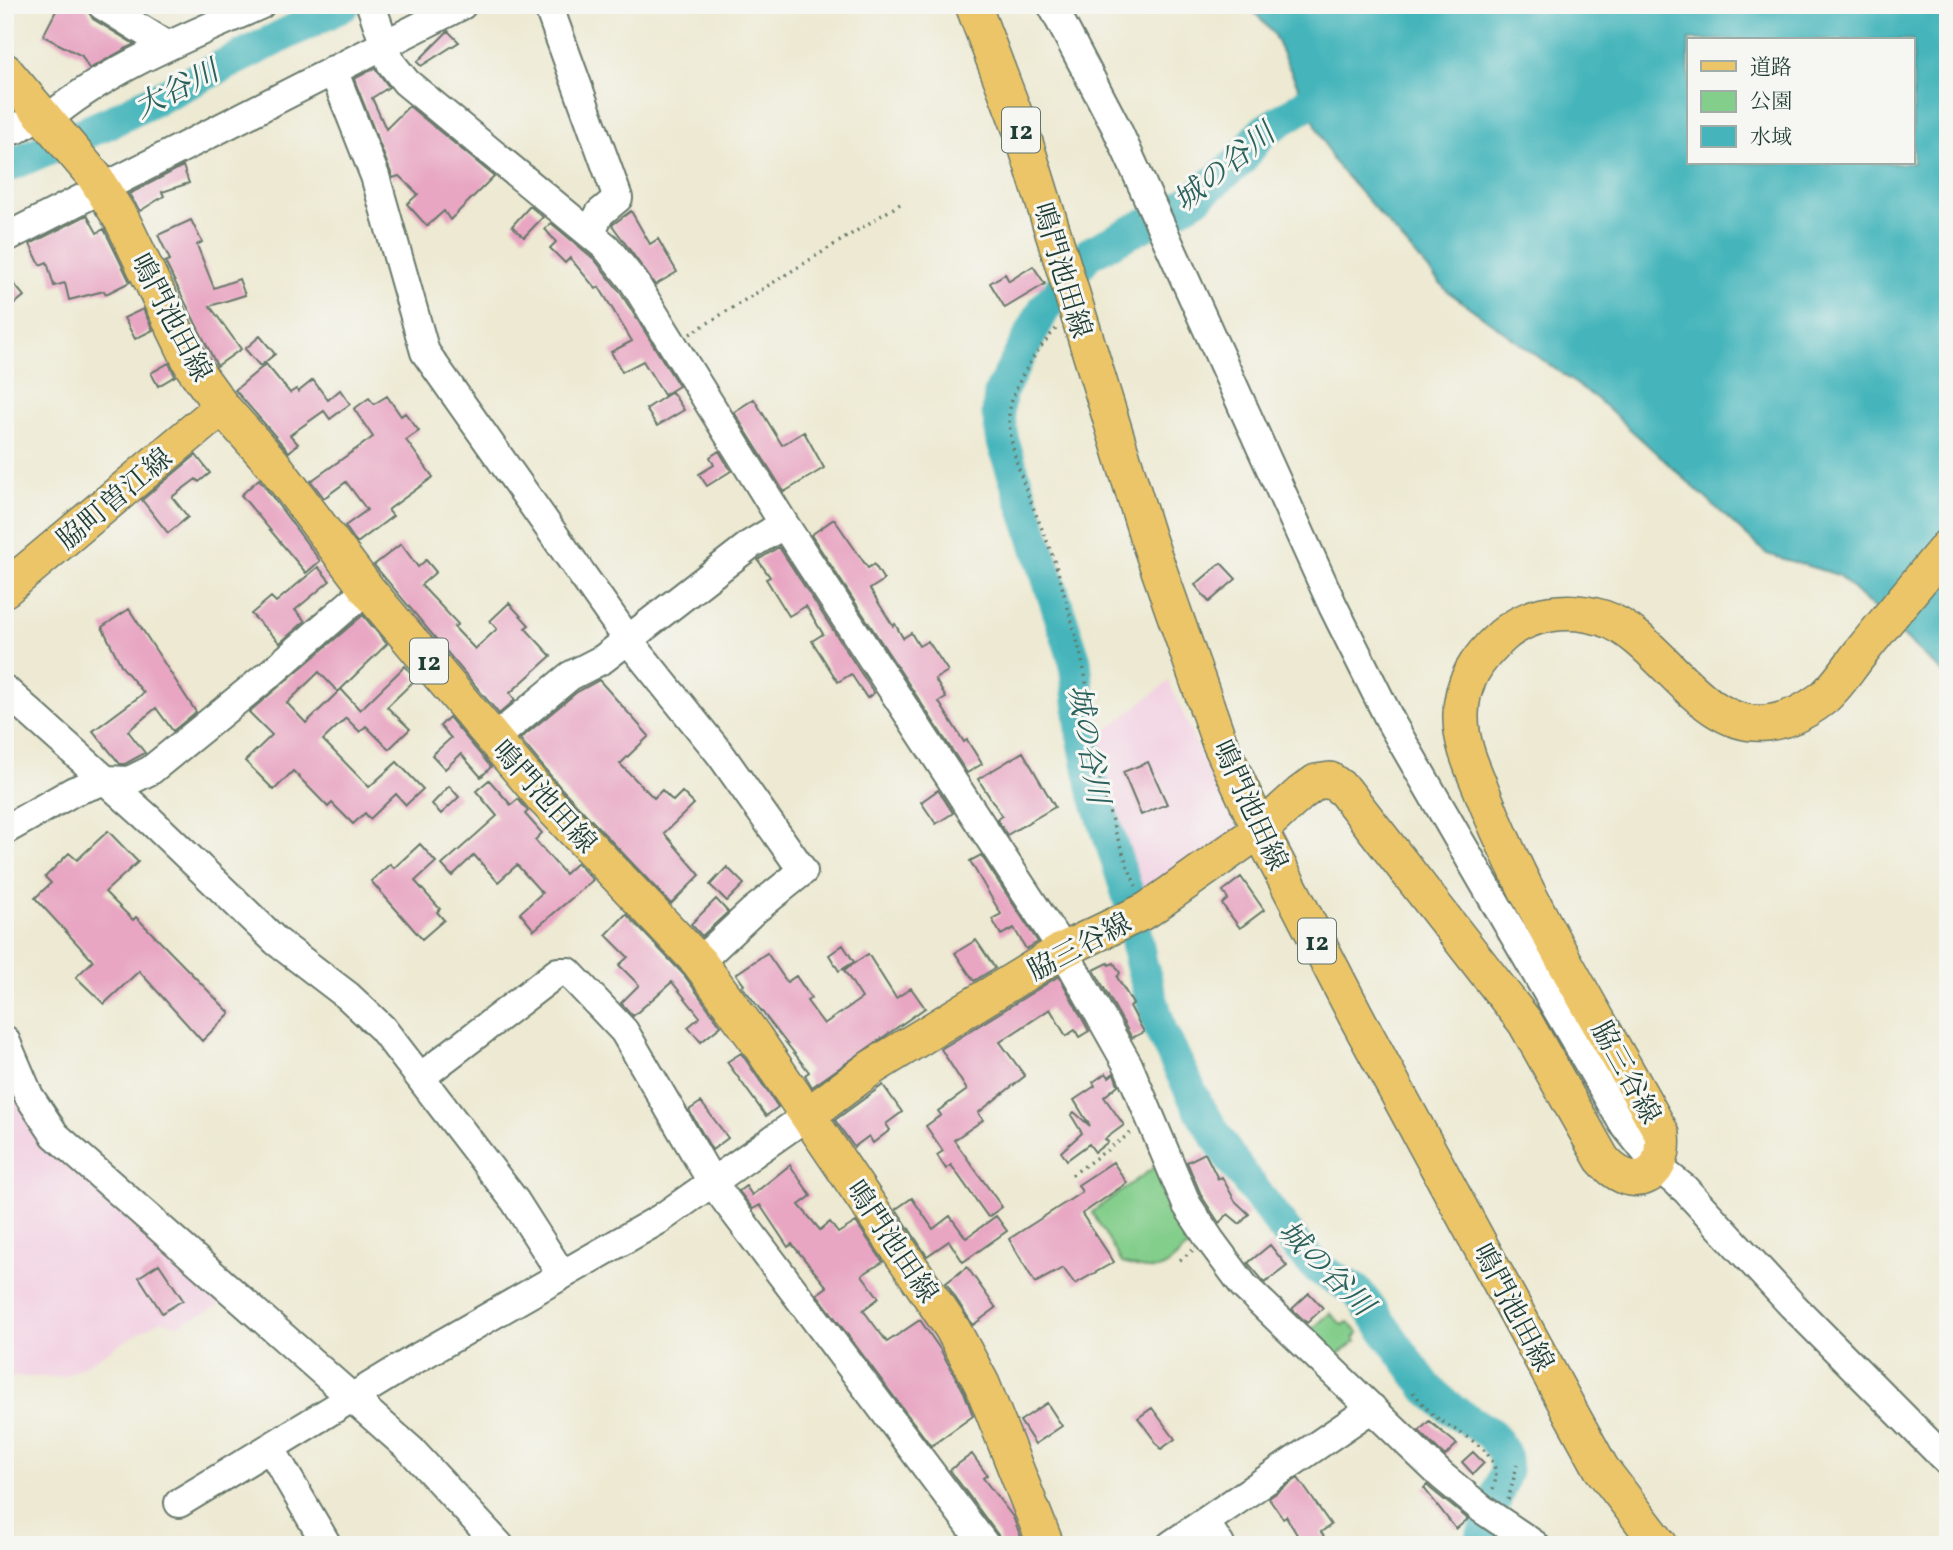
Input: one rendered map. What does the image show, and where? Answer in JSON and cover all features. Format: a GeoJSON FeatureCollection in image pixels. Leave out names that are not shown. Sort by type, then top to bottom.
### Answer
{"type":"FeatureCollection","features":[{"type":"Feature","properties":{"kind":"main road","name":"鳴門池田線"},"geometry":{"type":"LineString","coordinates":[[973,5],[1023,136],[1072,301],[1183,645],[1220,741],[1260,830],[1356,1016],[1596,1458],[1660,1545]]}},
{"type":"Feature","properties":{"kind":"main road","name":"鳴門池田線"},"geometry":{"type":"LineString","coordinates":[[5,71],[48,119],[98,182],[123,222],[193,367],[222,407],[272,464],[368,589],[545,800],[699,962],[808,1115],[952,1328],[982,1384],[1046,1545]]}},
{"type":"Feature","properties":{"kind":"main road","name":"脇町曽江線"},"geometry":{"type":"LineString","coordinates":[[5,589],[222,407]]}},
{"type":"Feature","properties":{"kind":"main road","name":"脇三谷線"},"geometry":{"type":"LineString","coordinates":[[808,1115],[871,1068],[1063,950],[1134,916],[1260,830],[1271,817],[1317,782],[1330,780],[1344,790],[1525,1022],[1601,1158],[1614,1173],[1632,1178],[1649,1174],[1659,1168],[1664,1152],[1662,1134],[1541,920],[1475,775],[1466,751],[1461,718],[1465,681],[1483,652],[1512,627],[1541,615],[1571,613],[1604,618],[1634,636],[1705,702],[1735,719],[1764,724],[1797,716],[1825,697],[1948,546]]}},
{"type":"Feature","properties":{"kind":"street"},"geometry":{"type":"LineString","coordinates":[[103,5],[168,46]]}},
{"type":"Feature","properties":{"kind":"street"},"geometry":{"type":"LineString","coordinates":[[5,132],[48,119],[70,100],[168,46],[260,5]]}},
{"type":"Feature","properties":{"kind":"street"},"geometry":{"type":"LineString","coordinates":[[371,5],[391,62],[406,82],[606,247],[634,282],[784,524],[1063,950],[1128,1065],[1187,1205],[1244,1286],[1443,1476],[1535,1545]]}},
{"type":"Feature","properties":{"kind":"street"},"geometry":{"type":"LineString","coordinates":[[5,238],[98,182],[333,70],[384,40],[462,5]]}},
{"type":"Feature","properties":{"kind":"street"},"geometry":{"type":"LineString","coordinates":[[548,5],[618,198],[600,213],[590,233]]}},
{"type":"Feature","properties":{"kind":"street"},"geometry":{"type":"LineString","coordinates":[[1052,5],[1116,127],[1333,606],[1393,726],[1623,1123],[1659,1168],[1685,1189],[1792,1305],[1948,1462]]}},
{"type":"Feature","properties":{"kind":"street"},"geometry":{"type":"LineString","coordinates":[[333,70],[375,176],[425,352],[629,641],[721,755],[803,871],[752,912],[699,962]]}},
{"type":"Feature","properties":{"kind":"street"},"geometry":{"type":"LineString","coordinates":[[494,739],[570,676],[603,659],[629,641],[751,544],[784,524]]}},
{"type":"Feature","properties":{"kind":"street"},"geometry":{"type":"LineString","coordinates":[[5,830],[74,791],[106,780],[129,781],[151,769],[272,672],[368,589]]}},
{"type":"Feature","properties":{"kind":"street"},"geometry":{"type":"LineString","coordinates":[[5,690],[106,780],[276,942],[348,996],[382,1028],[422,1076],[515,1201],[562,1275]]}},
{"type":"Feature","properties":{"kind":"street"},"geometry":{"type":"LineString","coordinates":[[422,1076],[558,972],[568,972],[624,1031],[712,1182],[985,1545]]}},
{"type":"Feature","properties":{"kind":"street"},"geometry":{"type":"LineString","coordinates":[[5,1040],[29,1096],[55,1135],[411,1450],[499,1545]]}},
{"type":"Feature","properties":{"kind":"street"},"geometry":{"type":"LineString","coordinates":[[179,1503],[660,1219],[808,1115]]}},
{"type":"Feature","properties":{"kind":"street"},"geometry":{"type":"LineString","coordinates":[[1171,1545],[1212,1533],[1372,1408]]}},
{"type":"Feature","properties":{"kind":"street"},"geometry":{"type":"LineString","coordinates":[[271,1449],[327,1545]]}},
{"type":"Feature","properties":{"kind":"path"},"geometry":{"type":"LineString","coordinates":[[673,344],[900,204]]}},
{"type":"Feature","properties":{"kind":"path"},"geometry":{"type":"LineString","coordinates":[[1072,301],[1043,342],[1009,402],[1009,422],[1018,464],[1058,571],[1074,629],[1085,673],[1087,714],[1100,781],[1134,916]]}},
{"type":"Feature","properties":{"kind":"path"},"geometry":{"type":"LineString","coordinates":[[1072,1175],[1150,1118]]}},
{"type":"Feature","properties":{"kind":"path"},"geometry":{"type":"LineString","coordinates":[[1413,1392],[1441,1421],[1485,1450],[1493,1465],[1496,1483],[1490,1497],[1491,1514]]}},
{"type":"Feature","properties":{"kind":"path"},"geometry":{"type":"LineString","coordinates":[[1491,1514],[1518,1462]]}},
{"type":"Feature","properties":{"kind":"shaded area"},"geometry":{"type":"Polygon","coordinates":[[[1169,681],[1202,758],[1240,833],[1147,903],[1120,829],[1097,738],[1169,681]]]}},
{"type":"Feature","properties":{"kind":"shaded area"},"geometry":{"type":"Polygon","coordinates":[[[5,1060],[14,1086],[228,1301],[178,1325],[161,1320],[64,1377],[5,1377],[5,1060]]]}},
{"type":"Feature","properties":{"kind":"green space"},"geometry":{"type":"Polygon","coordinates":[[[1156,1166],[1198,1237],[1165,1266],[1149,1269],[1122,1263],[1092,1212],[1156,1166]]]}},
{"type":"Feature","properties":{"kind":"green space"},"geometry":{"type":"Polygon","coordinates":[[[1330,1313],[1342,1325],[1348,1322],[1359,1333],[1354,1338],[1356,1341],[1330,1360],[1305,1335],[1330,1313]]]}},
{"type":"Feature","properties":{"kind":"water"},"geometry":{"type":"Polygon","coordinates":[[[1248,5],[1948,5],[1948,678],[1838,575],[1767,554],[1597,399],[1447,291],[1333,161],[1273,33],[1248,5]]]}},
{"type":"Feature","properties":{"kind":"building"},"geometry":{"type":"Polygon","coordinates":[[[59,5],[85,5],[93,19],[134,44],[89,69],[82,56],[43,36],[59,5]]]}},
{"type":"Feature","properties":{"kind":"building"},"geometry":{"type":"Polygon","coordinates":[[[448,31],[459,42],[421,66],[417,62],[448,31]]]}},
{"type":"Feature","properties":{"kind":"building"},"geometry":{"type":"Polygon","coordinates":[[[375,68],[389,87],[372,98],[386,129],[409,106],[494,176],[450,220],[444,211],[427,226],[407,204],[418,194],[399,176],[393,178],[354,79],[375,68]]]}},
{"type":"Feature","properties":{"kind":"building"},"geometry":{"type":"Polygon","coordinates":[[[183,166],[189,183],[162,192],[164,196],[140,211],[129,194],[183,166]]]}},
{"type":"Feature","properties":{"kind":"building"},"geometry":{"type":"Polygon","coordinates":[[[530,206],[543,217],[524,237],[512,226],[530,206]]]}},
{"type":"Feature","properties":{"kind":"building"},"geometry":{"type":"Polygon","coordinates":[[[631,211],[650,244],[658,239],[677,272],[655,285],[612,225],[631,211]]]}},
{"type":"Feature","properties":{"kind":"building"},"geometry":{"type":"Polygon","coordinates":[[[87,215],[97,233],[104,229],[130,282],[106,294],[104,291],[69,300],[65,283],[54,286],[47,262],[40,265],[30,244],[87,215]]]}},
{"type":"Feature","properties":{"kind":"building"},"geometry":{"type":"Polygon","coordinates":[[[191,220],[202,242],[197,245],[214,288],[239,279],[245,295],[210,306],[241,349],[217,366],[165,262],[170,260],[158,235],[191,220]]]}},
{"type":"Feature","properties":{"kind":"building"},"geometry":{"type":"Polygon","coordinates":[[[551,223],[594,259],[620,292],[679,386],[664,395],[643,361],[622,372],[611,352],[632,341],[599,287],[596,289],[570,258],[565,263],[550,248],[556,242],[545,229],[551,223]]]}},
{"type":"Feature","properties":{"kind":"building"},"geometry":{"type":"Polygon","coordinates":[[[1033,266],[1045,284],[1005,308],[990,283],[1005,274],[1009,281],[1033,266]]]}},
{"type":"Feature","properties":{"kind":"building"},"geometry":{"type":"Polygon","coordinates":[[[5,273],[24,296],[5,312],[5,273]]]}},
{"type":"Feature","properties":{"kind":"building"},"geometry":{"type":"Polygon","coordinates":[[[143,309],[153,330],[135,339],[124,318],[143,309]]]}},
{"type":"Feature","properties":{"kind":"building"},"geometry":{"type":"Polygon","coordinates":[[[260,336],[275,354],[260,366],[245,349],[260,336]]]}},
{"type":"Feature","properties":{"kind":"building"},"geometry":{"type":"Polygon","coordinates":[[[169,363],[175,376],[158,386],[151,373],[169,363]]]}},
{"type":"Feature","properties":{"kind":"building"},"geometry":{"type":"Polygon","coordinates":[[[266,364],[290,393],[296,389],[298,392],[313,380],[328,400],[340,390],[350,404],[330,419],[324,411],[290,435],[298,444],[289,452],[235,390],[266,364]]]}},
{"type":"Feature","properties":{"kind":"building"},"geometry":{"type":"Polygon","coordinates":[[[672,392],[684,410],[657,426],[646,409],[672,392]]]}},
{"type":"Feature","properties":{"kind":"building"},"geometry":{"type":"Polygon","coordinates":[[[387,396],[401,416],[405,413],[419,431],[406,440],[433,477],[388,510],[393,516],[357,543],[345,526],[367,510],[346,482],[324,498],[311,481],[373,437],[354,409],[369,398],[374,404],[387,396]]]}},
{"type":"Feature","properties":{"kind":"building"},"geometry":{"type":"Polygon","coordinates":[[[754,399],[782,445],[804,432],[824,468],[784,492],[734,412],[754,399]]]}},
{"type":"Feature","properties":{"kind":"building"},"geometry":{"type":"Polygon","coordinates":[[[719,451],[731,471],[707,486],[699,474],[714,465],[710,457],[719,451]]]}},
{"type":"Feature","properties":{"kind":"building"},"geometry":{"type":"Polygon","coordinates":[[[196,455],[210,473],[199,482],[196,479],[172,497],[188,517],[168,533],[142,500],[196,455]]]}},
{"type":"Feature","properties":{"kind":"building"},"geometry":{"type":"Polygon","coordinates":[[[259,479],[320,561],[306,573],[241,495],[259,479]]]}},
{"type":"Feature","properties":{"kind":"building"},"geometry":{"type":"Polygon","coordinates":[[[834,519],[868,568],[874,564],[884,580],[870,589],[893,626],[895,624],[903,638],[911,633],[919,646],[928,641],[948,671],[935,679],[946,698],[939,702],[964,742],[967,740],[982,764],[967,773],[811,535],[834,519]]]}},
{"type":"Feature","properties":{"kind":"building"},"geometry":{"type":"Polygon","coordinates":[[[401,544],[418,567],[426,560],[436,572],[421,585],[458,624],[454,627],[475,649],[497,629],[490,621],[509,603],[529,625],[525,628],[551,656],[510,693],[515,700],[499,714],[374,565],[401,544]]]}},
{"type":"Feature","properties":{"kind":"building"},"geometry":{"type":"Polygon","coordinates":[[[779,547],[874,693],[867,698],[851,674],[838,682],[812,641],[823,634],[806,606],[789,616],[766,579],[770,577],[758,560],[779,547]]]}},
{"type":"Feature","properties":{"kind":"building"},"geometry":{"type":"Polygon","coordinates":[[[1221,563],[1236,579],[1209,602],[1195,585],[1221,563]]]}},
{"type":"Feature","properties":{"kind":"building"},"geometry":{"type":"Polygon","coordinates":[[[318,567],[330,581],[295,610],[305,621],[280,643],[251,614],[271,597],[276,602],[318,567]]]}},
{"type":"Feature","properties":{"kind":"building"},"geometry":{"type":"Polygon","coordinates":[[[129,609],[196,712],[173,731],[156,708],[128,731],[145,753],[120,764],[93,731],[144,693],[122,667],[102,627],[129,609]]]}},
{"type":"Feature","properties":{"kind":"building"},"geometry":{"type":"Polygon","coordinates":[[[363,615],[387,644],[341,689],[360,710],[405,666],[416,679],[387,707],[410,729],[389,749],[366,726],[360,732],[346,718],[323,740],[369,787],[397,762],[423,789],[406,805],[396,794],[370,819],[365,813],[353,824],[332,803],[328,807],[293,771],[274,790],[245,761],[272,735],[249,712],[363,615]],[[319,672],[287,703],[306,723],[338,692],[319,672]]]}},
{"type":"Feature","properties":{"kind":"building"},"geometry":{"type":"Polygon","coordinates":[[[599,680],[649,736],[620,764],[654,798],[662,790],[673,801],[682,792],[694,804],[664,833],[700,875],[671,904],[560,787],[520,739],[577,692],[599,680]]]}},
{"type":"Feature","properties":{"kind":"building"},"geometry":{"type":"Polygon","coordinates":[[[449,717],[491,767],[481,777],[461,754],[445,769],[432,755],[451,738],[440,726],[449,717]]]}},
{"type":"Feature","properties":{"kind":"building"},"geometry":{"type":"Polygon","coordinates":[[[1023,752],[1055,807],[1007,835],[997,819],[1002,816],[978,779],[1023,752]]]}},
{"type":"Feature","properties":{"kind":"building"},"geometry":{"type":"Polygon","coordinates":[[[1148,762],[1167,804],[1141,815],[1123,772],[1148,762]]]}},
{"type":"Feature","properties":{"kind":"building"},"geometry":{"type":"Polygon","coordinates":[[[489,780],[511,805],[518,799],[528,811],[525,814],[542,833],[535,840],[565,874],[577,863],[593,880],[534,930],[520,913],[542,893],[517,865],[498,882],[474,855],[452,876],[442,865],[497,816],[476,791],[489,780]]]}},
{"type":"Feature","properties":{"kind":"building"},"geometry":{"type":"Polygon","coordinates":[[[449,786],[459,797],[441,814],[432,804],[449,786]]]}},
{"type":"Feature","properties":{"kind":"building"},"geometry":{"type":"Polygon","coordinates":[[[938,790],[953,813],[936,824],[921,802],[938,790]]]}},
{"type":"Feature","properties":{"kind":"building"},"geometry":{"type":"Polygon","coordinates":[[[108,831],[138,862],[105,892],[133,920],[136,917],[230,1013],[202,1041],[139,971],[104,1004],[76,977],[93,961],[35,898],[51,883],[45,877],[69,853],[77,860],[108,831]]]}},
{"type":"Feature","properties":{"kind":"building"},"geometry":{"type":"Polygon","coordinates":[[[420,844],[436,862],[415,881],[440,909],[437,912],[444,920],[422,939],[371,881],[390,864],[394,868],[420,844]]]}},
{"type":"Feature","properties":{"kind":"building"},"geometry":{"type":"Polygon","coordinates":[[[981,855],[1038,942],[1026,949],[1014,928],[1001,935],[992,919],[1001,914],[970,861],[981,855]]]}},
{"type":"Feature","properties":{"kind":"building"},"geometry":{"type":"Polygon","coordinates":[[[727,867],[744,884],[727,901],[710,885],[727,867]]]}},
{"type":"Feature","properties":{"kind":"building"},"geometry":{"type":"Polygon","coordinates":[[[1241,877],[1264,910],[1240,928],[1222,904],[1228,899],[1223,891],[1241,877]]]}},
{"type":"Feature","properties":{"kind":"building"},"geometry":{"type":"Polygon","coordinates":[[[716,899],[728,912],[702,936],[691,924],[716,899]]]}},
{"type":"Feature","properties":{"kind":"building"},"geometry":{"type":"Polygon","coordinates":[[[626,914],[684,975],[721,1026],[701,1042],[688,1027],[700,1017],[672,982],[633,1016],[621,1003],[639,985],[619,965],[628,957],[606,935],[626,914]]]}},
{"type":"Feature","properties":{"kind":"building"},"geometry":{"type":"Polygon","coordinates":[[[976,940],[995,968],[974,981],[955,953],[976,940]]]}},
{"type":"Feature","properties":{"kind":"building"},"geometry":{"type":"Polygon","coordinates":[[[843,945],[854,962],[839,971],[829,955],[843,945]]]}},
{"type":"Feature","properties":{"kind":"building"},"geometry":{"type":"Polygon","coordinates":[[[767,953],[787,982],[796,976],[811,998],[807,1001],[824,1024],[862,998],[844,970],[868,954],[896,998],[911,988],[925,1008],[812,1087],[805,1075],[809,1072],[742,986],[744,985],[736,974],[767,953]]]}},
{"type":"Feature","properties":{"kind":"building"},"geometry":{"type":"Polygon","coordinates":[[[1114,963],[1120,973],[1117,977],[1133,1004],[1130,1006],[1144,1032],[1132,1038],[1094,970],[1114,963]]]}},
{"type":"Feature","properties":{"kind":"building"},"geometry":{"type":"Polygon","coordinates":[[[1059,976],[1089,1031],[1079,1037],[1075,1030],[1066,1036],[1050,1009],[1000,1042],[1025,1076],[978,1113],[983,1120],[954,1140],[1002,1207],[988,1217],[951,1165],[946,1169],[937,1155],[943,1151],[926,1126],[941,1115],[938,1111],[967,1090],[941,1049],[1059,976]]]}},
{"type":"Feature","properties":{"kind":"building"},"geometry":{"type":"Polygon","coordinates":[[[741,1053],[778,1107],[766,1116],[727,1062],[741,1053]]]}},
{"type":"Feature","properties":{"kind":"building"},"geometry":{"type":"Polygon","coordinates":[[[1106,1073],[1109,1077],[1114,1073],[1118,1085],[1104,1097],[1124,1125],[1105,1139],[1108,1142],[1095,1152],[1089,1144],[1067,1160],[1061,1152],[1082,1133],[1071,1115],[1074,1112],[1090,1126],[1074,1100],[1095,1086],[1093,1082],[1106,1073]]]}},
{"type":"Feature","properties":{"kind":"building"},"geometry":{"type":"Polygon","coordinates":[[[883,1085],[902,1112],[886,1124],[890,1130],[873,1143],[869,1136],[854,1147],[835,1120],[883,1085]]]}},
{"type":"Feature","properties":{"kind":"building"},"geometry":{"type":"Polygon","coordinates":[[[701,1102],[728,1138],[712,1150],[689,1110],[701,1102]]]}},
{"type":"Feature","properties":{"kind":"building"},"geometry":{"type":"Polygon","coordinates":[[[1205,1153],[1218,1179],[1222,1177],[1235,1201],[1249,1214],[1240,1224],[1228,1214],[1219,1223],[1202,1197],[1187,1162],[1205,1153]]]}},
{"type":"Feature","properties":{"kind":"building"},"geometry":{"type":"Polygon","coordinates":[[[1113,1162],[1127,1183],[1082,1214],[1114,1262],[1075,1284],[1063,1268],[1035,1283],[1009,1239],[1082,1192],[1078,1185],[1113,1162]]]}},
{"type":"Feature","properties":{"kind":"building"},"geometry":{"type":"Polygon","coordinates":[[[790,1165],[811,1196],[799,1205],[820,1230],[830,1222],[838,1233],[856,1222],[883,1262],[862,1275],[879,1298],[863,1310],[887,1342],[920,1320],[964,1392],[973,1416],[931,1446],[817,1294],[827,1287],[792,1244],[788,1247],[760,1205],[753,1209],[739,1191],[746,1186],[752,1195],[790,1165]]]}},
{"type":"Feature","properties":{"kind":"building"},"geometry":{"type":"Polygon","coordinates":[[[912,1198],[933,1229],[950,1216],[966,1238],[996,1216],[1007,1231],[963,1262],[949,1241],[927,1256],[896,1209],[912,1198]]]}},
{"type":"Feature","properties":{"kind":"building"},"geometry":{"type":"Polygon","coordinates":[[[1270,1245],[1287,1266],[1265,1283],[1248,1263],[1270,1245]]]}},
{"type":"Feature","properties":{"kind":"building"},"geometry":{"type":"Polygon","coordinates":[[[159,1264],[183,1300],[162,1313],[139,1277],[159,1264]]]}},
{"type":"Feature","properties":{"kind":"building"},"geometry":{"type":"Polygon","coordinates":[[[967,1267],[996,1308],[973,1325],[946,1283],[967,1267]]]}},
{"type":"Feature","properties":{"kind":"building"},"geometry":{"type":"Polygon","coordinates":[[[1309,1293],[1323,1308],[1307,1323],[1292,1309],[1309,1293]]]}},
{"type":"Feature","properties":{"kind":"building"},"geometry":{"type":"Polygon","coordinates":[[[1047,1403],[1062,1426],[1035,1444],[1020,1421],[1047,1403]]]}},
{"type":"Feature","properties":{"kind":"building"},"geometry":{"type":"Polygon","coordinates":[[[1152,1408],[1175,1439],[1161,1449],[1138,1418],[1152,1408]]]}},
{"type":"Feature","properties":{"kind":"building"},"geometry":{"type":"Polygon","coordinates":[[[1429,1421],[1457,1444],[1445,1456],[1419,1431],[1429,1421]]]}},
{"type":"Feature","properties":{"kind":"building"},"geometry":{"type":"Polygon","coordinates":[[[1473,1452],[1484,1463],[1473,1474],[1462,1462],[1473,1452]]]}},
{"type":"Feature","properties":{"kind":"building"},"geometry":{"type":"Polygon","coordinates":[[[972,1454],[987,1475],[983,1478],[1013,1517],[1024,1545],[1001,1545],[998,1535],[950,1470],[972,1454]]]}},
{"type":"Feature","properties":{"kind":"building"},"geometry":{"type":"Polygon","coordinates":[[[1298,1478],[1331,1525],[1321,1532],[1329,1545],[1303,1545],[1286,1516],[1283,1518],[1269,1498],[1298,1478]]]}},
{"type":"Feature","properties":{"kind":"building"},"geometry":{"type":"Polygon","coordinates":[[[1427,1485],[1468,1519],[1456,1529],[1424,1488],[1427,1485]]]}},
{"type":"Feature","properties":{"kind":"waterway","name":"大谷川"},"geometry":{"type":"LineString","coordinates":[[5,167],[110,122],[344,5]]}},
{"type":"Feature","properties":{"kind":"waterway","name":"城の谷川"},"geometry":{"type":"LineString","coordinates":[[1339,74],[1301,108],[1262,132],[1240,161],[1193,200],[1088,254],[1044,309],[1000,393],[998,413],[1003,442],[1075,661],[1082,732],[1093,787],[1129,898],[1141,963],[1161,1031],[1198,1106],[1230,1158],[1299,1249],[1319,1269],[1357,1291],[1428,1389],[1451,1409],[1491,1434],[1504,1453],[1506,1470],[1479,1545]]}}]}
